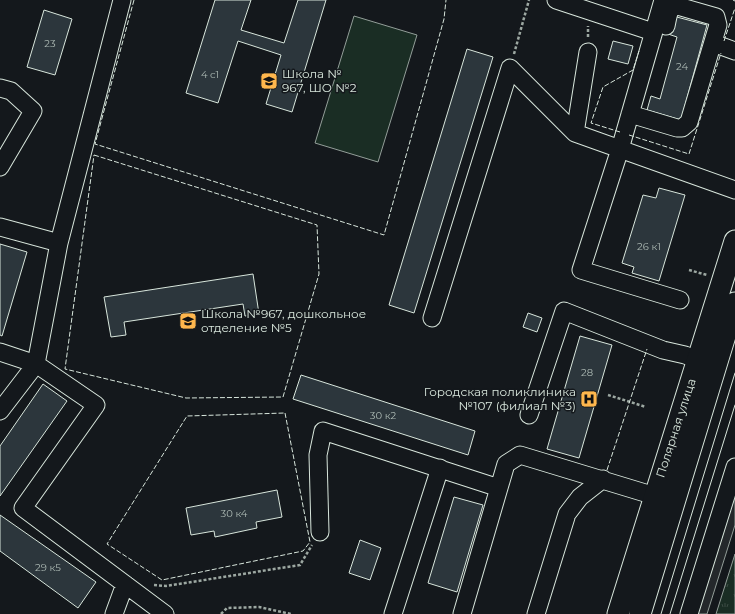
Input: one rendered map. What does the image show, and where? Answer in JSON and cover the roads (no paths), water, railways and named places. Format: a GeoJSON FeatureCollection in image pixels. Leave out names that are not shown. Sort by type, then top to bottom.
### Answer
{"type":"FeatureCollection","features":[{"type":"Feature","properties":{"kind":"main road","name":"Полярная улица"},"geometry":{"type":"LineString","coordinates":[[618,614],[735,241]]}},
{"type":"Feature","properties":{"kind":"main road","name":"Полярная улица"},"geometry":{"type":"LineString","coordinates":[[640,614],[735,303]]}},
{"type":"Feature","properties":{"kind":"street"},"geometry":{"type":"LineString","coordinates":[[2,403],[36,364],[59,243],[122,0]]}},
{"type":"Feature","properties":{"kind":"street"},"geometry":{"type":"LineString","coordinates":[[556,0],[653,32]]}},
{"type":"Feature","properties":{"kind":"street"},"geometry":{"type":"LineString","coordinates":[[663,0],[620,149],[581,270],[680,300]]}},
{"type":"Feature","properties":{"kind":"street"},"geometry":{"type":"LineString","coordinates":[[630,114],[677,128],[686,126],[689,122],[718,25],[716,17],[674,6],[671,9],[654,65],[650,69],[643,67]]}},
{"type":"Feature","properties":{"kind":"street"},"geometry":{"type":"LineString","coordinates":[[713,43],[735,51]]}},
{"type":"Feature","properties":{"kind":"street"},"geometry":{"type":"LineString","coordinates":[[576,133],[588,52]]}},
{"type":"Feature","properties":{"kind":"street"},"geometry":{"type":"LineString","coordinates":[[432,318],[510,68],[576,133],[735,190]]}},
{"type":"Feature","properties":{"kind":"street"},"geometry":{"type":"LineString","coordinates":[[0,88],[11,92],[33,111],[0,167]]}},
{"type":"Feature","properties":{"kind":"street"},"geometry":{"type":"LineString","coordinates":[[0,227],[59,243]]}},
{"type":"Feature","properties":{"kind":"street"},"geometry":{"type":"LineString","coordinates":[[529,415],[564,311],[663,350],[685,354],[698,360]]}},
{"type":"Feature","properties":{"kind":"street"},"geometry":{"type":"LineString","coordinates":[[0,352],[36,364],[96,405],[23,508],[165,614]]}},
{"type":"Feature","properties":{"kind":"street"},"geometry":{"type":"LineString","coordinates":[[320,532],[318,455],[323,431],[499,488]]}},
{"type":"Feature","properties":{"kind":"street"},"geometry":{"type":"LineString","coordinates":[[462,614],[506,464],[520,455],[655,496]]}},
{"type":"Feature","properties":{"kind":"street"},"geometry":{"type":"LineString","coordinates":[[690,614],[735,467]]}},
{"type":"Feature","properties":{"kind":"street"},"geometry":{"type":"LineString","coordinates":[[393,614],[440,468]]}},
{"type":"Feature","properties":{"kind":"street"},"geometry":{"type":"LineString","coordinates":[[536,614],[567,514],[580,497],[603,479]]}},
{"type":"Feature","properties":{"kind":"street"},"geometry":{"type":"LineString","coordinates":[[114,614],[125,584]]}},
{"type":"Feature","properties":{"kind":"tram line"},"geometry":{"type":"LineString","coordinates":[[661,614],[735,373]]}},
{"type":"Feature","properties":{"kind":"tram line"},"geometry":{"type":"LineString","coordinates":[[670,614],[735,405]]}},
{"type":"Feature","properties":{"kind":"place","name":"Школа № 967, ШО №2"},"geometry":{"type":"Point","coordinates":[269,81]}},
{"type":"Feature","properties":{"kind":"place","name":"Школа №967, дошкольное отделение №5"},"geometry":{"type":"Point","coordinates":[188,321]}},
{"type":"Feature","properties":{"kind":"place","name":"Городская поликлиника №107 (филиал №3)"},"geometry":{"type":"Point","coordinates":[589,399]}}]}
